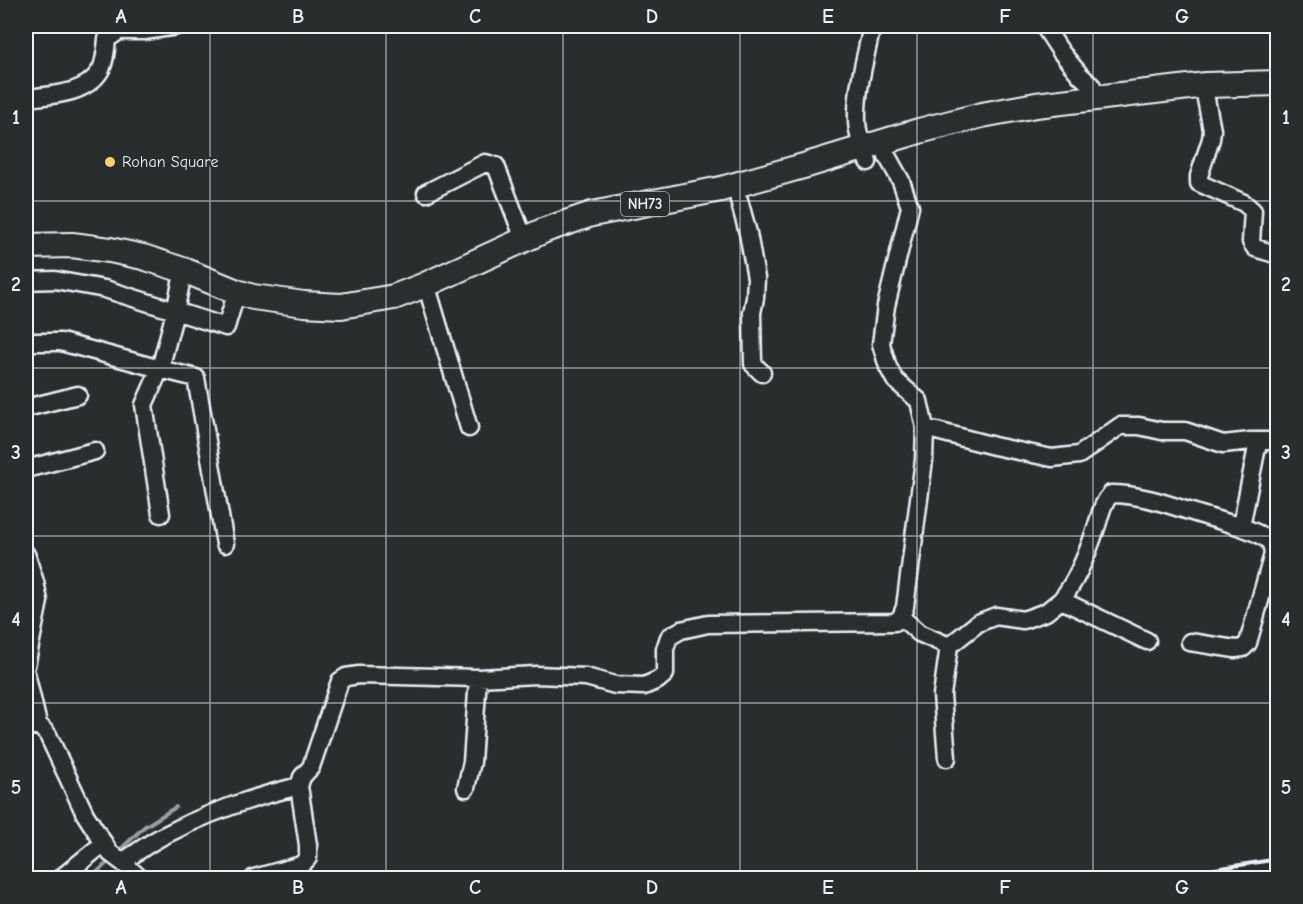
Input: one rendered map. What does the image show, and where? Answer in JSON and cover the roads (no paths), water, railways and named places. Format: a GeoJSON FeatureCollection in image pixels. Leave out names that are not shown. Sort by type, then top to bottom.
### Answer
{"type":"FeatureCollection","features":[{"type":"Feature","properties":{"kind":"highway","name":"NH73"},"geometry":{"type":"LineString","coordinates":[[26,258],[71,258],[108,262],[139,269],[250,309],[303,317],[341,319],[398,309],[561,239],[613,225],[739,200],[872,155],[919,131],[982,115],[1036,105],[1206,85],[1278,83]]}},
{"type":"Feature","properties":{"kind":"highway","name":"NH73"},"geometry":{"type":"LineString","coordinates":[[26,246],[72,245],[110,250],[143,257],[186,271],[253,297],[340,306],[394,297],[545,230],[592,214],[721,189],[807,165],[872,155],[991,127],[1068,115],[1206,99],[1278,96]]}},
{"type":"Feature","properties":{"kind":"street"},"geometry":{"type":"LineString","coordinates":[[26,98],[62,94],[87,85],[100,71],[105,32],[144,31],[177,26]]}},
{"type":"Feature","properties":{"kind":"street"},"geometry":{"type":"LineString","coordinates":[[254,879],[301,865],[308,858],[299,786],[302,777],[311,767],[340,681],[346,677],[359,675],[478,678],[536,675],[586,677],[615,685],[644,686],[665,674],[665,649],[669,637],[681,630],[708,624],[895,622],[901,617],[905,607],[910,575],[924,460],[925,428],[919,401],[895,380],[880,344],[886,306],[910,207],[901,181],[872,155],[856,122],[859,92],[872,26]]}},
{"type":"Feature","properties":{"kind":"street"},"geometry":{"type":"LineString","coordinates":[[1044,26],[1061,52],[1092,86],[1098,98]]}},
{"type":"Feature","properties":{"kind":"street"},"geometry":{"type":"LineString","coordinates":[[1206,99],[1212,130],[1198,177],[1199,183],[1244,203],[1253,211],[1251,242],[1255,248],[1278,255]]}},
{"type":"Feature","properties":{"kind":"street"},"geometry":{"type":"LineString","coordinates":[[426,193],[485,164],[496,166],[524,239]]}},
{"type":"Feature","properties":{"kind":"street"},"geometry":{"type":"LineString","coordinates":[[739,200],[748,232],[756,278],[752,313],[753,364],[762,373]]}},
{"type":"Feature","properties":{"kind":"street"},"geometry":{"type":"LineString","coordinates":[[26,281],[55,280],[105,289],[226,327],[232,304]]}},
{"type":"Feature","properties":{"kind":"street"},"geometry":{"type":"LineString","coordinates":[[160,514],[144,405],[160,369],[181,283]]}},
{"type":"Feature","properties":{"kind":"street"},"geometry":{"type":"LineString","coordinates":[[430,297],[469,428]]}},
{"type":"Feature","properties":{"kind":"street"},"geometry":{"type":"LineString","coordinates":[[26,342],[61,342],[196,378],[225,544]]}},
{"type":"Feature","properties":{"kind":"street"},"geometry":{"type":"LineString","coordinates":[[26,408],[78,395]]}},
{"type":"Feature","properties":{"kind":"street"},"geometry":{"type":"LineString","coordinates":[[925,428],[1052,458],[1079,455],[1120,426],[1185,431],[1223,444],[1278,441]]}},
{"type":"Feature","properties":{"kind":"street"},"geometry":{"type":"LineString","coordinates":[[1241,527],[1257,447],[1256,441]]}},
{"type":"Feature","properties":{"kind":"street"},"geometry":{"type":"LineString","coordinates":[[26,469],[95,452]]}},
{"type":"Feature","properties":{"kind":"street"},"geometry":{"type":"LineString","coordinates":[[947,759],[942,696],[949,646],[978,623],[996,616],[1023,620],[1046,612],[1061,600],[1071,587],[1096,530],[1105,501],[1111,494],[1126,494],[1241,527],[1267,539],[1272,545],[1273,554],[1248,643],[1243,648],[1234,649],[1190,642]]}},
{"type":"Feature","properties":{"kind":"street"},"geometry":{"type":"LineString","coordinates":[[26,554],[39,601],[26,666]]}},
{"type":"Feature","properties":{"kind":"street"},"geometry":{"type":"LineString","coordinates":[[1061,600],[1147,641]]}},
{"type":"Feature","properties":{"kind":"street"},"geometry":{"type":"LineString","coordinates":[[901,617],[919,633],[949,646]]}},
{"type":"Feature","properties":{"kind":"street"},"geometry":{"type":"LineString","coordinates":[[26,673],[32,726],[48,735],[84,814],[110,853],[140,879]]}},
{"type":"Feature","properties":{"kind":"street"},"geometry":{"type":"LineString","coordinates":[[466,788],[472,762],[478,678]]}},
{"type":"Feature","properties":{"kind":"street"},"geometry":{"type":"LineString","coordinates":[[122,862],[163,835],[261,795],[299,786]]}},
{"type":"Feature","properties":{"kind":"street"},"geometry":{"type":"LineString","coordinates":[[61,879],[104,843]]}},
{"type":"Feature","properties":{"kind":"waterway"},"geometry":{"type":"LineString","coordinates":[[121,849],[144,827],[176,807]]}},
{"type":"Feature","properties":{"kind":"waterway"},"geometry":{"type":"LineString","coordinates":[[93,878],[107,863]]}},
{"type":"Feature","properties":{"kind":"railway"},"geometry":{"type":"LineString","coordinates":[[1182,878],[1215,869],[1278,859]]}},
{"type":"Feature","properties":{"kind":"place","name":"Rohan Square"},"geometry":{"type":"Point","coordinates":[110,162]}}]}
